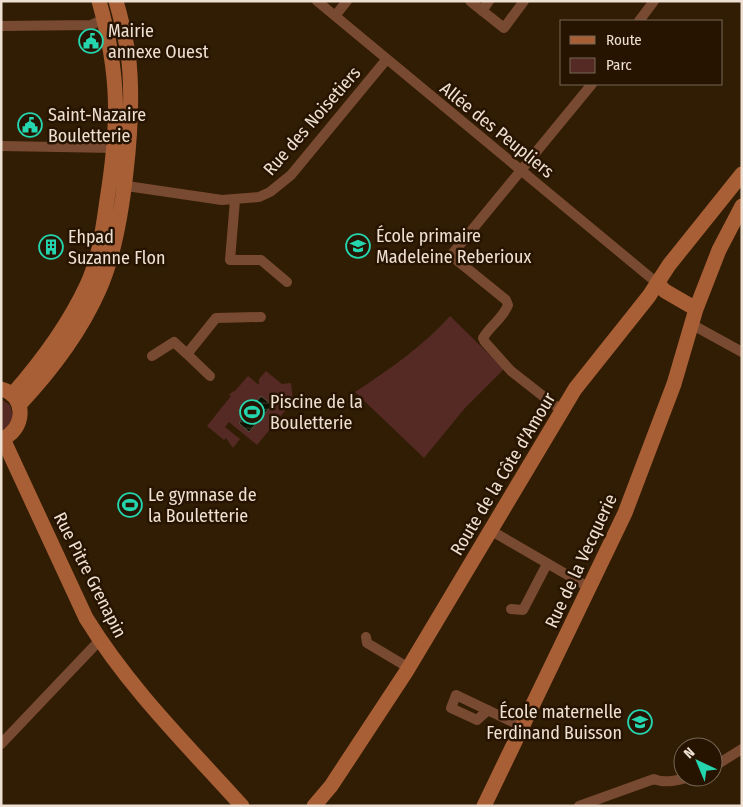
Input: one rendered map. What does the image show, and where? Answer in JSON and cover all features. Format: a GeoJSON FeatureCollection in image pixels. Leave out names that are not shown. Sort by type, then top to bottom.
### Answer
{"type":"FeatureCollection","features":[{"type":"Feature","properties":{"kind":"main road"},"geometry":{"type":"LineString","coordinates":[[99,1],[113,54],[117,92],[115,148],[117,184]]}},
{"type":"Feature","properties":{"kind":"main road"},"geometry":{"type":"LineString","coordinates":[[2,439],[10,435],[20,422],[11,397],[50,349],[88,283],[117,184],[129,132],[129,73],[128,54],[116,1]]}},
{"type":"Feature","properties":{"kind":"main road","name":"Route de la Côte d'Amour"},"geometry":{"type":"LineString","coordinates":[[314,806],[331,786],[409,668],[575,389],[669,265],[742,174]]}},
{"type":"Feature","properties":{"kind":"main road"},"geometry":{"type":"LineString","coordinates":[[691,324],[719,250],[742,206]]}},
{"type":"Feature","properties":{"kind":"main road"},"geometry":{"type":"LineString","coordinates":[[657,283],[665,291],[696,309]]}},
{"type":"Feature","properties":{"kind":"main road","name":"Rue de la Vecquerie"},"geometry":{"type":"LineString","coordinates":[[484,806],[590,588],[638,483],[674,384],[691,324]]}},
{"type":"Feature","properties":{"kind":"main road","name":"Rue Pitre Grenapin"},"geometry":{"type":"LineString","coordinates":[[2,439],[86,618],[100,641],[152,708],[242,806]]}},
{"type":"Feature","properties":{"kind":"street","name":"Allée des Peupliers"},"geometry":{"type":"LineString","coordinates":[[316,1],[657,283]]}},
{"type":"Feature","properties":{"kind":"street"},"geometry":{"type":"LineString","coordinates":[[335,16],[347,1]]}},
{"type":"Feature","properties":{"kind":"street"},"geometry":{"type":"LineString","coordinates":[[470,1],[504,28],[524,1]]}},
{"type":"Feature","properties":{"kind":"street"},"geometry":{"type":"LineString","coordinates":[[482,11],[490,1]]}},
{"type":"Feature","properties":{"kind":"street"},"geometry":{"type":"LineString","coordinates":[[640,20],[654,1]]}},
{"type":"Feature","properties":{"kind":"street"},"geometry":{"type":"LineString","coordinates":[[1,26],[91,25],[104,18]]}},
{"type":"Feature","properties":{"kind":"street","name":"Rue des Noisetiers"},"geometry":{"type":"LineString","coordinates":[[117,184],[235,200],[259,197],[273,190],[290,175],[386,60]]}},
{"type":"Feature","properties":{"kind":"street"},"geometry":{"type":"LineString","coordinates":[[562,411],[511,371],[485,342],[483,338],[486,333],[506,311],[508,305],[506,300],[453,257],[456,247],[519,169],[591,85]]}},
{"type":"Feature","properties":{"kind":"street"},"geometry":{"type":"LineString","coordinates":[[1,146],[115,148]]}},
{"type":"Feature","properties":{"kind":"street"},"geometry":{"type":"LineString","coordinates":[[235,200],[230,260],[261,260],[287,282]]}},
{"type":"Feature","properties":{"kind":"street"},"geometry":{"type":"LineString","coordinates":[[187,354],[216,318],[262,317]]}},
{"type":"Feature","properties":{"kind":"street"},"geometry":{"type":"LineString","coordinates":[[691,324],[742,352]]}},
{"type":"Feature","properties":{"kind":"street"},"geometry":{"type":"LineString","coordinates":[[152,356],[174,342],[210,376]]}},
{"type":"Feature","properties":{"kind":"street"},"geometry":{"type":"LineString","coordinates":[[490,530],[590,588]]}},
{"type":"Feature","properties":{"kind":"street"},"geometry":{"type":"LineString","coordinates":[[511,609],[523,610],[547,564]]}},
{"type":"Feature","properties":{"kind":"street"},"geometry":{"type":"LineString","coordinates":[[366,638],[367,643],[409,668]]}},
{"type":"Feature","properties":{"kind":"street"},"geometry":{"type":"LineString","coordinates":[[1,744],[100,641]]}},
{"type":"Feature","properties":{"kind":"street"},"geometry":{"type":"LineString","coordinates":[[488,710],[523,727]]}},
{"type":"Feature","properties":{"kind":"street"},"geometry":{"type":"LineString","coordinates":[[723,761],[742,749]]}},
{"type":"Feature","properties":{"kind":"street"},"geometry":{"type":"LineString","coordinates":[[579,806],[654,779],[658,782],[673,781]]}},
{"type":"Feature","properties":{"kind":"green space"},"geometry":{"type":"Polygon","coordinates":[[[450,316],[504,369],[465,408],[424,458],[355,392],[405,357],[450,316]]]}},
{"type":"Feature","properties":{"kind":"green space","name":"Piscine de la Bouletterie"},"geometry":{"type":"Polygon","coordinates":[[[266,371],[282,384],[291,383],[293,401],[257,445],[229,422],[225,427],[240,439],[233,448],[226,438],[224,440],[207,426],[231,396],[229,395],[248,376],[259,385],[259,379],[266,371]]]}},
{"type":"Feature","properties":{"kind":"green space"},"geometry":{"type":"Polygon","coordinates":[[[1,399],[10,405],[13,416],[8,427],[1,431],[1,399]]]}},
{"type":"Feature","properties":{"kind":"shaded area"},"geometry":{"type":"Polygon","coordinates":[[[261,396],[272,405],[249,432],[239,423],[261,396]]]}},
{"type":"Feature","properties":{"kind":"place","name":"Mairie annexe Ouest"},"geometry":{"type":"Point","coordinates":[91,41]}},
{"type":"Feature","properties":{"kind":"place","name":"Saint-Nazaire Bouletterie"},"geometry":{"type":"Point","coordinates":[30,125]}},
{"type":"Feature","properties":{"kind":"place","name":"École primaire Madeleine Reberioux"},"geometry":{"type":"Point","coordinates":[358,246]}},
{"type":"Feature","properties":{"kind":"place","name":"Ehpad Suzanne Flon"},"geometry":{"type":"Point","coordinates":[51,247]}},
{"type":"Feature","properties":{"kind":"place","name":"Piscine de la Bouletterie"},"geometry":{"type":"Point","coordinates":[252,412]}},
{"type":"Feature","properties":{"kind":"place","name":"Le gymnase de la Bouletterie"},"geometry":{"type":"Point","coordinates":[130,505]}},
{"type":"Feature","properties":{"kind":"place","name":"École maternelle Ferdinand Buisson"},"geometry":{"type":"Point","coordinates":[640,722]}}]}
